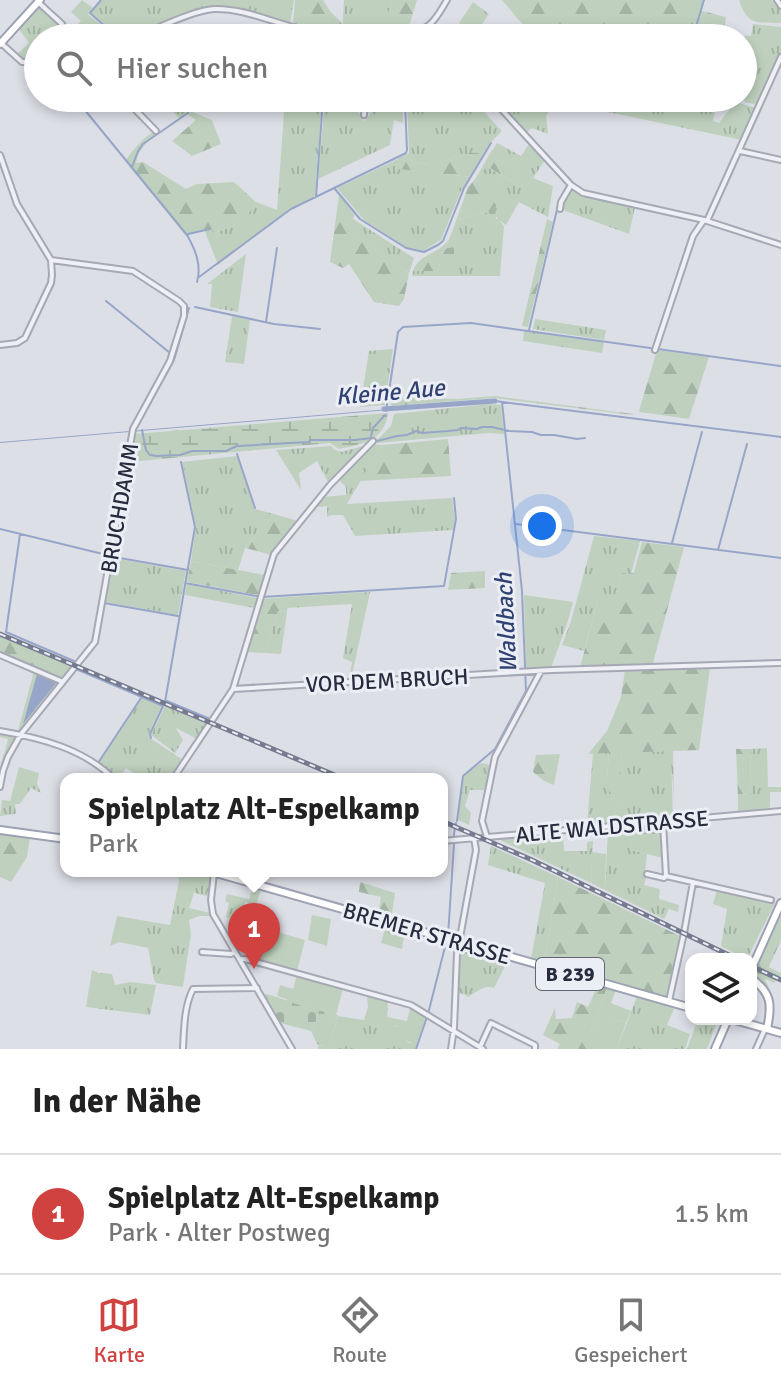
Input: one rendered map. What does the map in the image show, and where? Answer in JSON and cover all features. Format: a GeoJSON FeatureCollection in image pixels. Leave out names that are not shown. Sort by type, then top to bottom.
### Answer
{"type":"FeatureCollection","features":[{"type":"Feature","properties":{"kind":"main road"},"geometry":{"type":"LineString","coordinates":[[0,43],[39,1]]}},
{"type":"Feature","properties":{"kind":"main road"},"geometry":{"type":"LineString","coordinates":[[0,830],[60,838]]}},
{"type":"Feature","properties":{"kind":"main road","name":"BREMER STRASSE"},"geometry":{"type":"LineString","coordinates":[[232,877],[685,1006]]}},
{"type":"Feature","properties":{"kind":"main road"},"geometry":{"type":"LineString","coordinates":[[757,957],[781,905]]}},
{"type":"Feature","properties":{"kind":"main road"},"geometry":{"type":"LineString","coordinates":[[757,985],[768,1003],[765,1029]]}},
{"type":"Feature","properties":{"kind":"main road"},"geometry":{"type":"LineString","coordinates":[[715,1049],[726,1025]]}},
{"type":"Feature","properties":{"kind":"main road"},"geometry":{"type":"LineString","coordinates":[[746,1025],[781,1033]]}},
{"type":"Feature","properties":{"kind":"street"},"geometry":{"type":"LineString","coordinates":[[431,24],[447,0]]}},
{"type":"Feature","properties":{"kind":"street"},"geometry":{"type":"LineString","coordinates":[[777,0],[781,6]]}},
{"type":"Feature","properties":{"kind":"street"},"geometry":{"type":"LineString","coordinates":[[39,1],[62,24]]}},
{"type":"Feature","properties":{"kind":"street"},"geometry":{"type":"LineString","coordinates":[[170,24],[213,9],[285,24]]}},
{"type":"Feature","properties":{"kind":"street"},"geometry":{"type":"LineString","coordinates":[[0,43],[24,62]]}},
{"type":"Feature","properties":{"kind":"street"},"geometry":{"type":"LineString","coordinates":[[757,111],[781,57]]}},
{"type":"Feature","properties":{"kind":"street"},"geometry":{"type":"LineString","coordinates":[[138,112],[156,131]]}},
{"type":"Feature","properties":{"kind":"street"},"geometry":{"type":"LineString","coordinates":[[503,112],[571,185],[583,193],[706,221],[781,245]]}},
{"type":"Feature","properties":{"kind":"street"},"geometry":{"type":"LineString","coordinates":[[656,348],[693,236],[706,221],[756,112]]}},
{"type":"Feature","properties":{"kind":"street"},"geometry":{"type":"LineString","coordinates":[[739,151],[781,160]]}},
{"type":"Feature","properties":{"kind":"street"},"geometry":{"type":"LineString","coordinates":[[0,155],[22,214],[51,260],[52,275],[25,338],[17,343],[0,345]]}},
{"type":"Feature","properties":{"kind":"street"},"geometry":{"type":"LineString","coordinates":[[560,209],[571,185]]}},
{"type":"Feature","properties":{"kind":"street","name":"BRUCHDAMM"},"geometry":{"type":"LineString","coordinates":[[0,787],[8,757],[21,734],[94,645],[132,431],[173,354],[184,316],[184,306],[179,301],[133,271],[51,260]]}},
{"type":"Feature","properties":{"kind":"street"},"geometry":{"type":"LineString","coordinates":[[177,773],[233,689],[269,568],[280,546],[330,485],[373,441]]}},
{"type":"Feature","properties":{"kind":"street"},"geometry":{"type":"LineString","coordinates":[[0,655],[63,682]]}},
{"type":"Feature","properties":{"kind":"street","name":"VOR DEM BRUCH"},"geometry":{"type":"LineString","coordinates":[[233,689],[541,671],[781,663]]}},
{"type":"Feature","properties":{"kind":"street"},"geometry":{"type":"LineString","coordinates":[[487,837],[482,821],[495,757],[541,671]]}},
{"type":"Feature","properties":{"kind":"street"},"geometry":{"type":"LineString","coordinates":[[0,731],[66,748],[108,773]]}},
{"type":"Feature","properties":{"kind":"street","name":"ALTE WALDSTRASSE"},"geometry":{"type":"LineString","coordinates":[[448,840],[781,811]]}},
{"type":"Feature","properties":{"kind":"street"},"geometry":{"type":"LineString","coordinates":[[663,821],[666,876]]}},
{"type":"Feature","properties":{"kind":"street"},"geometry":{"type":"LineString","coordinates":[[451,1049],[457,954],[476,850],[474,838]]}},
{"type":"Feature","properties":{"kind":"street"},"geometry":{"type":"LineString","coordinates":[[647,874],[771,900]]}},
{"type":"Feature","properties":{"kind":"street"},"geometry":{"type":"LineString","coordinates":[[214,877],[211,900],[213,914],[292,1049]]}},
{"type":"Feature","properties":{"kind":"street"},"geometry":{"type":"LineString","coordinates":[[669,1002],[693,882]]}},
{"type":"Feature","properties":{"kind":"street"},"geometry":{"type":"LineString","coordinates":[[202,952],[235,952]]}},
{"type":"Feature","properties":{"kind":"street"},"geometry":{"type":"LineString","coordinates":[[240,959],[411,1005],[482,1048],[491,1023],[535,1045],[535,1049]]}},
{"type":"Feature","properties":{"kind":"street"},"geometry":{"type":"LineString","coordinates":[[183,1049],[187,1007],[193,989],[257,988]]}},
{"type":"Feature","properties":{"kind":"street"},"geometry":{"type":"LineString","coordinates":[[756,1049],[765,1029]]}},
{"type":"Feature","properties":{"kind":"green space"},"geometry":{"type":"Polygon","coordinates":[[[82,0],[93,8],[88,14],[100,24],[78,24],[81,21],[71,12],[82,0]]]}},
{"type":"Feature","properties":{"kind":"green space"},"geometry":{"type":"Polygon","coordinates":[[[102,0],[294,0],[290,23],[258,14],[213,8],[168,24],[104,24],[91,13],[102,0]]]}},
{"type":"Feature","properties":{"kind":"green space"},"geometry":{"type":"Polygon","coordinates":[[[295,0],[323,0],[342,23],[342,24],[293,24],[295,0]]]}},
{"type":"Feature","properties":{"kind":"green space"},"geometry":{"type":"Polygon","coordinates":[[[344,0],[392,0],[388,24],[343,24],[344,0]]]}},
{"type":"Feature","properties":{"kind":"green space"},"geometry":{"type":"Polygon","coordinates":[[[392,0],[417,0],[409,24],[388,24],[392,0]]]}},
{"type":"Feature","properties":{"kind":"green space"},"geometry":{"type":"Polygon","coordinates":[[[502,0],[703,0],[702,11],[726,17],[725,24],[678,24],[658,17],[654,24],[522,24],[502,0]]]}},
{"type":"Feature","properties":{"kind":"green space"},"geometry":{"type":"Polygon","coordinates":[[[739,0],[772,0],[781,12],[781,23],[754,21],[746,14],[739,0]]]}},
{"type":"Feature","properties":{"kind":"green space"},"geometry":{"type":"Polygon","coordinates":[[[473,2],[489,14],[482,24],[459,23],[473,2]]]}},
{"type":"Feature","properties":{"kind":"green space"},"geometry":{"type":"Polygon","coordinates":[[[40,6],[62,24],[24,24],[24,36],[19,29],[40,6]]]}},
{"type":"Feature","properties":{"kind":"green space"},"geometry":{"type":"Polygon","coordinates":[[[657,16],[679,24],[638,24],[657,16]]]}},
{"type":"Feature","properties":{"kind":"green space"},"geometry":{"type":"Polygon","coordinates":[[[757,24],[781,27],[781,52],[758,105],[757,24]]]}},
{"type":"Feature","properties":{"kind":"green space"},"geometry":{"type":"Polygon","coordinates":[[[24,48],[24,59],[16,55],[24,48]]]}},
{"type":"Feature","properties":{"kind":"green space"},"geometry":{"type":"Polygon","coordinates":[[[174,112],[189,112],[189,113],[179,118],[174,112]]]}},
{"type":"Feature","properties":{"kind":"green space"},"geometry":{"type":"Polygon","coordinates":[[[192,112],[212,120],[221,144],[192,156],[172,141],[196,120],[187,114],[192,112]]]}},
{"type":"Feature","properties":{"kind":"green space"},"geometry":{"type":"Polygon","coordinates":[[[284,112],[321,112],[315,196],[285,213],[218,265],[204,229],[215,233],[234,225],[247,215],[256,202],[277,210],[284,112]]]}},
{"type":"Feature","properties":{"kind":"green space"},"geometry":{"type":"Polygon","coordinates":[[[324,112],[358,112],[364,117],[363,122],[372,112],[403,112],[403,123],[394,120],[390,145],[318,179],[324,112]]]}},
{"type":"Feature","properties":{"kind":"green space"},"geometry":{"type":"Polygon","coordinates":[[[407,112],[486,112],[502,131],[484,153],[467,153],[429,165],[403,156],[409,153],[407,112]]]}},
{"type":"Feature","properties":{"kind":"green space"},"geometry":{"type":"Polygon","coordinates":[[[548,112],[548,134],[532,128],[525,134],[508,113],[548,112]]]}},
{"type":"Feature","properties":{"kind":"green space"},"geometry":{"type":"Polygon","coordinates":[[[608,112],[715,112],[713,121],[719,123],[727,112],[754,112],[742,140],[608,112]]]}},
{"type":"Feature","properties":{"kind":"green space"},"geometry":{"type":"Polygon","coordinates":[[[157,130],[159,132],[142,149],[136,163],[143,162],[186,189],[197,184],[234,182],[256,202],[245,219],[214,233],[211,229],[204,229],[186,236],[125,161],[143,140],[157,130]]]}},
{"type":"Feature","properties":{"kind":"green space"},"geometry":{"type":"Polygon","coordinates":[[[497,143],[521,156],[529,144],[545,160],[533,178],[553,186],[548,217],[519,202],[506,225],[499,220],[504,226],[500,276],[412,276],[413,271],[437,271],[454,248],[445,250],[457,218],[463,220],[488,212],[498,220],[475,184],[485,168],[511,181],[519,169],[503,161],[487,164],[497,143]]]}},
{"type":"Feature","properties":{"kind":"green space"},"geometry":{"type":"Polygon","coordinates":[[[467,153],[484,153],[470,177],[398,169],[392,162],[403,156],[429,165],[467,153]]]}},
{"type":"Feature","properties":{"kind":"green space"},"geometry":{"type":"Polygon","coordinates":[[[489,155],[488,164],[493,160],[508,162],[520,169],[511,181],[485,168],[475,184],[504,193],[494,210],[497,217],[488,212],[465,217],[464,220],[457,218],[468,187],[489,155]]]}},
{"type":"Feature","properties":{"kind":"green space"},"geometry":{"type":"Polygon","coordinates":[[[392,162],[399,169],[470,177],[441,240],[423,251],[407,248],[364,220],[337,188],[392,162]]]}},
{"type":"Feature","properties":{"kind":"green space"},"geometry":{"type":"Polygon","coordinates":[[[569,190],[635,207],[629,234],[563,210],[561,207],[569,190]]]}},
{"type":"Feature","properties":{"kind":"green space"},"geometry":{"type":"Polygon","coordinates":[[[339,195],[355,215],[347,229],[409,273],[404,299],[399,306],[374,302],[349,264],[343,268],[330,262],[339,195]]]}},
{"type":"Feature","properties":{"kind":"green space"},"geometry":{"type":"Polygon","coordinates":[[[353,219],[414,258],[409,273],[346,229],[353,219]]]}},
{"type":"Feature","properties":{"kind":"green space"},"geometry":{"type":"Polygon","coordinates":[[[547,219],[553,222],[528,327],[522,326],[547,219]]]}},
{"type":"Feature","properties":{"kind":"green space"},"geometry":{"type":"Polygon","coordinates":[[[449,239],[445,249],[454,247],[454,263],[440,264],[437,271],[413,271],[420,261],[449,239]]]}},
{"type":"Feature","properties":{"kind":"green space"},"geometry":{"type":"Polygon","coordinates":[[[246,254],[238,312],[210,307],[212,284],[207,284],[246,254]]]}},
{"type":"Feature","properties":{"kind":"green space"},"geometry":{"type":"Polygon","coordinates":[[[232,316],[250,320],[244,364],[225,362],[232,316]]]}},
{"type":"Feature","properties":{"kind":"green space"},"geometry":{"type":"Polygon","coordinates":[[[535,319],[606,330],[604,340],[533,329],[535,319]]]}},
{"type":"Feature","properties":{"kind":"green space"},"geometry":{"type":"Polygon","coordinates":[[[524,331],[604,342],[602,353],[523,341],[524,331]]]}},
{"type":"Feature","properties":{"kind":"green space"},"geometry":{"type":"Polygon","coordinates":[[[393,349],[385,405],[360,407],[369,351],[393,349]]]}},
{"type":"Feature","properties":{"kind":"green space"},"geometry":{"type":"Polygon","coordinates":[[[657,350],[709,357],[689,419],[639,411],[657,350]]]}},
{"type":"Feature","properties":{"kind":"green space"},"geometry":{"type":"Polygon","coordinates":[[[494,396],[633,415],[494,398],[391,406],[396,397],[457,399],[494,396]]]}},
{"type":"Feature","properties":{"kind":"green space"},"geometry":{"type":"Polygon","coordinates":[[[501,405],[504,434],[375,442],[391,426],[394,414],[501,405]]]}},
{"type":"Feature","properties":{"kind":"green space"},"geometry":{"type":"Polygon","coordinates":[[[388,413],[382,430],[371,440],[339,449],[330,443],[129,462],[134,434],[388,413]]]}},
{"type":"Feature","properties":{"kind":"green space"},"geometry":{"type":"Polygon","coordinates":[[[448,439],[451,476],[360,481],[382,445],[448,439]]]}},
{"type":"Feature","properties":{"kind":"green space"},"geometry":{"type":"Polygon","coordinates":[[[372,444],[382,445],[347,504],[452,498],[453,530],[355,536],[343,515],[327,517],[327,506],[313,507],[322,497],[346,495],[346,487],[338,479],[372,444]]]}},
{"type":"Feature","properties":{"kind":"green space"},"geometry":{"type":"Polygon","coordinates":[[[367,445],[329,484],[317,461],[299,473],[301,490],[276,450],[332,446],[341,452],[367,445]]]}},
{"type":"Feature","properties":{"kind":"green space"},"geometry":{"type":"Polygon","coordinates":[[[237,456],[255,509],[274,514],[245,548],[238,570],[191,561],[196,527],[182,462],[237,456]]]}},
{"type":"Feature","properties":{"kind":"green space"},"geometry":{"type":"Polygon","coordinates":[[[274,514],[298,521],[272,555],[245,548],[274,514]]]}},
{"type":"Feature","properties":{"kind":"green space"},"geometry":{"type":"Polygon","coordinates":[[[594,536],[640,541],[631,574],[622,573],[614,599],[598,600],[584,651],[562,645],[594,536]]]}},
{"type":"Feature","properties":{"kind":"green space"},"geometry":{"type":"Polygon","coordinates":[[[642,542],[684,547],[653,663],[580,667],[598,600],[601,595],[614,598],[622,573],[634,572],[642,542]]]}},
{"type":"Feature","properties":{"kind":"green space"},"geometry":{"type":"Polygon","coordinates":[[[113,558],[186,571],[178,615],[105,602],[113,558]]]}},
{"type":"Feature","properties":{"kind":"green space"},"geometry":{"type":"Polygon","coordinates":[[[191,561],[264,575],[258,595],[187,582],[191,561]]]}},
{"type":"Feature","properties":{"kind":"green space"},"geometry":{"type":"Polygon","coordinates":[[[485,571],[485,588],[448,590],[451,573],[485,571]]]}},
{"type":"Feature","properties":{"kind":"green space"},"geometry":{"type":"Polygon","coordinates":[[[187,584],[257,598],[254,608],[185,595],[187,584]]]}},
{"type":"Feature","properties":{"kind":"green space"},"geometry":{"type":"Polygon","coordinates":[[[370,592],[349,680],[352,662],[343,658],[352,604],[287,608],[289,597],[370,592]]]}},
{"type":"Feature","properties":{"kind":"green space"},"geometry":{"type":"Polygon","coordinates":[[[524,595],[573,602],[551,668],[526,669],[524,595]]]}},
{"type":"Feature","properties":{"kind":"green space"},"geometry":{"type":"Polygon","coordinates":[[[289,597],[287,612],[278,611],[265,653],[245,652],[261,599],[289,597]]]}},
{"type":"Feature","properties":{"kind":"green space"},"geometry":{"type":"Polygon","coordinates":[[[278,611],[287,612],[281,654],[265,653],[278,611]]]}},
{"type":"Feature","properties":{"kind":"green space"},"geometry":{"type":"Polygon","coordinates":[[[0,636],[72,667],[61,679],[0,653],[0,636]]]}},
{"type":"Feature","properties":{"kind":"green space"},"geometry":{"type":"Polygon","coordinates":[[[710,668],[699,750],[673,751],[674,798],[670,751],[622,753],[618,801],[610,797],[607,779],[609,753],[588,754],[607,731],[621,697],[625,670],[710,668]]]}},
{"type":"Feature","properties":{"kind":"green space"},"geometry":{"type":"Polygon","coordinates":[[[34,671],[58,683],[16,737],[0,774],[8,739],[0,737],[0,729],[18,731],[34,671]],[[38,674],[24,721],[56,683],[38,674]]]}},
{"type":"Feature","properties":{"kind":"green space"},"geometry":{"type":"Polygon","coordinates":[[[141,697],[162,706],[149,733],[150,738],[183,760],[175,773],[133,773],[126,768],[123,773],[112,773],[98,763],[141,697]]]}},
{"type":"Feature","properties":{"kind":"green space"},"geometry":{"type":"Polygon","coordinates":[[[165,706],[207,724],[197,739],[176,728],[183,740],[175,753],[151,735],[165,706]]]}},
{"type":"Feature","properties":{"kind":"green space"},"geometry":{"type":"Polygon","coordinates":[[[767,748],[768,787],[781,787],[781,792],[770,792],[770,809],[738,811],[738,796],[751,793],[750,749],[767,748]]]}},
{"type":"Feature","properties":{"kind":"green space"},"geometry":{"type":"Polygon","coordinates":[[[736,749],[750,749],[751,793],[738,796],[736,749]]]}},
{"type":"Feature","properties":{"kind":"green space"},"geometry":{"type":"Polygon","coordinates":[[[671,751],[673,818],[587,824],[593,753],[609,753],[607,779],[617,801],[622,752],[671,751]]]}},
{"type":"Feature","properties":{"kind":"green space"},"geometry":{"type":"Polygon","coordinates":[[[560,754],[554,785],[533,772],[536,755],[560,754]]]}},
{"type":"Feature","properties":{"kind":"green space"},"geometry":{"type":"Polygon","coordinates":[[[481,763],[491,765],[487,790],[470,790],[465,806],[471,813],[469,825],[458,820],[462,779],[481,763]]]}},
{"type":"Feature","properties":{"kind":"green space"},"geometry":{"type":"Polygon","coordinates":[[[19,767],[39,773],[37,784],[41,793],[31,788],[20,804],[15,804],[16,814],[0,816],[2,800],[10,801],[19,767]]]}},
{"type":"Feature","properties":{"kind":"green space"},"geometry":{"type":"Polygon","coordinates":[[[661,824],[663,858],[631,850],[632,834],[610,836],[610,828],[661,824]]]}},
{"type":"Feature","properties":{"kind":"green space"},"geometry":{"type":"Polygon","coordinates":[[[610,828],[610,835],[633,833],[631,850],[647,854],[644,885],[660,889],[659,899],[679,905],[678,912],[669,909],[664,919],[605,890],[610,828]]]}},
{"type":"Feature","properties":{"kind":"green space"},"geometry":{"type":"Polygon","coordinates":[[[0,832],[30,837],[27,857],[11,882],[0,877],[0,832]]]}},
{"type":"Feature","properties":{"kind":"green space"},"geometry":{"type":"Polygon","coordinates":[[[563,833],[564,851],[587,851],[587,842],[593,841],[591,883],[498,839],[563,833]]]}},
{"type":"Feature","properties":{"kind":"green space"},"geometry":{"type":"Polygon","coordinates":[[[491,846],[558,877],[544,963],[531,959],[545,883],[488,865],[491,846]]]}},
{"type":"Feature","properties":{"kind":"green space"},"geometry":{"type":"Polygon","coordinates":[[[592,852],[606,854],[605,890],[591,883],[592,852]]]}},
{"type":"Feature","properties":{"kind":"green space"},"geometry":{"type":"Polygon","coordinates":[[[179,877],[211,877],[207,896],[194,893],[189,908],[210,913],[211,916],[189,920],[191,934],[183,987],[156,983],[148,948],[119,942],[110,946],[117,916],[170,925],[179,877]]]}},
{"type":"Feature","properties":{"kind":"green space"},"geometry":{"type":"Polygon","coordinates":[[[558,877],[682,937],[668,998],[544,963],[558,877]]]}},
{"type":"Feature","properties":{"kind":"green space"},"geometry":{"type":"Polygon","coordinates":[[[360,882],[395,893],[391,920],[378,916],[381,897],[359,892],[360,882]]]}},
{"type":"Feature","properties":{"kind":"green space"},"geometry":{"type":"Polygon","coordinates":[[[253,887],[261,889],[256,905],[245,902],[242,921],[226,917],[227,894],[249,899],[253,887]]]}},
{"type":"Feature","properties":{"kind":"green space"},"geometry":{"type":"Polygon","coordinates":[[[717,890],[775,903],[750,953],[735,953],[721,946],[727,909],[713,904],[717,890]]]}},
{"type":"Feature","properties":{"kind":"green space"},"geometry":{"type":"Polygon","coordinates":[[[312,915],[331,919],[327,946],[308,940],[312,915]]]}},
{"type":"Feature","properties":{"kind":"green space"},"geometry":{"type":"Polygon","coordinates":[[[781,916],[781,940],[769,967],[781,973],[781,978],[778,977],[774,983],[765,980],[772,999],[772,1019],[767,989],[757,979],[757,967],[781,916]]]}},
{"type":"Feature","properties":{"kind":"green space"},"geometry":{"type":"Polygon","coordinates":[[[386,924],[405,930],[402,949],[381,943],[386,924]]]}},
{"type":"Feature","properties":{"kind":"green space"},"geometry":{"type":"Polygon","coordinates":[[[267,929],[305,940],[297,971],[258,960],[267,929]]]}},
{"type":"Feature","properties":{"kind":"green space"},"geometry":{"type":"Polygon","coordinates":[[[463,947],[508,960],[494,988],[484,988],[468,997],[458,993],[459,950],[463,947]]]}},
{"type":"Feature","properties":{"kind":"green space"},"geometry":{"type":"Polygon","coordinates":[[[92,970],[112,974],[115,985],[130,982],[156,985],[150,1015],[86,1007],[92,970]]]}},
{"type":"Feature","properties":{"kind":"green space"},"geometry":{"type":"Polygon","coordinates":[[[297,975],[343,988],[336,1015],[277,996],[280,985],[293,989],[297,975]]]}},
{"type":"Feature","properties":{"kind":"green space"},"geometry":{"type":"Polygon","coordinates":[[[598,985],[607,988],[591,1032],[614,1019],[626,1023],[617,1049],[557,1049],[560,1044],[543,1035],[555,1008],[556,1019],[572,1018],[577,1002],[588,1007],[598,985]]]}},
{"type":"Feature","properties":{"kind":"green space"},"geometry":{"type":"Polygon","coordinates":[[[607,988],[616,990],[611,1003],[631,1011],[626,1023],[614,1019],[611,1037],[606,1040],[591,1031],[607,988]]]}},
{"type":"Feature","properties":{"kind":"green space"},"geometry":{"type":"Polygon","coordinates":[[[262,993],[319,1010],[315,1026],[311,1031],[280,1023],[262,993]]]}},
{"type":"Feature","properties":{"kind":"green space"},"geometry":{"type":"Polygon","coordinates":[[[367,995],[388,1001],[387,1023],[399,1027],[408,1042],[418,1040],[415,1049],[318,1049],[318,1045],[329,1047],[338,1016],[364,1020],[368,1007],[367,995]]]}},
{"type":"Feature","properties":{"kind":"green space"},"geometry":{"type":"Polygon","coordinates":[[[637,996],[675,1007],[667,1025],[690,1034],[685,1049],[617,1049],[637,996]]]}},
{"type":"Feature","properties":{"kind":"green space"},"geometry":{"type":"Polygon","coordinates":[[[410,1008],[426,1017],[418,1040],[413,1043],[404,1040],[398,1026],[387,1024],[387,1017],[407,1021],[410,1008]]]}},
{"type":"Feature","properties":{"kind":"green space"},"geometry":{"type":"Polygon","coordinates":[[[319,1010],[338,1015],[329,1048],[317,1044],[311,1031],[319,1010]]]}},
{"type":"Feature","properties":{"kind":"green space"},"geometry":{"type":"Polygon","coordinates":[[[696,1025],[716,1025],[707,1049],[687,1049],[696,1025]]]}},
{"type":"Feature","properties":{"kind":"water"},"geometry":{"type":"Polygon","coordinates":[[[389,410],[0,443],[0,442],[389,410]]]}},
{"type":"Feature","properties":{"kind":"water"},"geometry":{"type":"Polygon","coordinates":[[[37,674],[57,682],[23,724],[37,674]]]}},
{"type":"Feature","properties":{"kind":"waterway"},"geometry":{"type":"LineString","coordinates":[[101,0],[90,13],[102,24]]}},
{"type":"Feature","properties":{"kind":"waterway"},"geometry":{"type":"LineString","coordinates":[[697,24],[704,0]]}},
{"type":"Feature","properties":{"kind":"waterway"},"geometry":{"type":"LineString","coordinates":[[86,112],[187,235],[197,257],[197,282]]}},
{"type":"Feature","properties":{"kind":"waterway"},"geometry":{"type":"LineString","coordinates":[[132,167],[143,144],[188,112]]}},
{"type":"Feature","properties":{"kind":"waterway"},"geometry":{"type":"LineString","coordinates":[[316,197],[322,112]]}},
{"type":"Feature","properties":{"kind":"waterway"},"geometry":{"type":"LineString","coordinates":[[199,277],[291,209],[406,153],[405,112]]}},
{"type":"Feature","properties":{"kind":"waterway"},"geometry":{"type":"LineString","coordinates":[[335,189],[360,219],[406,248],[424,252],[443,241],[464,188],[491,143]]}},
{"type":"Feature","properties":{"kind":"waterway"},"geometry":{"type":"LineString","coordinates":[[562,196],[567,186]]}},
{"type":"Feature","properties":{"kind":"waterway"},"geometry":{"type":"LineString","coordinates":[[529,330],[559,201]]}},
{"type":"Feature","properties":{"kind":"waterway"},"geometry":{"type":"LineString","coordinates":[[188,234],[210,229]]}},
{"type":"Feature","properties":{"kind":"waterway"},"geometry":{"type":"LineString","coordinates":[[653,348],[690,236]]}},
{"type":"Feature","properties":{"kind":"waterway"},"geometry":{"type":"LineString","coordinates":[[266,322],[277,248]]}},
{"type":"Feature","properties":{"kind":"waterway"},"geometry":{"type":"LineString","coordinates":[[106,301],[170,353]]}},
{"type":"Feature","properties":{"kind":"waterway"},"geometry":{"type":"LineString","coordinates":[[195,307],[274,324],[320,329]]}},
{"type":"Feature","properties":{"kind":"waterway"},"geometry":{"type":"LineString","coordinates":[[138,425],[174,360],[189,308]]}},
{"type":"Feature","properties":{"kind":"waterway"},"geometry":{"type":"LineString","coordinates":[[386,411],[398,332],[403,327],[471,323],[780,366]]}},
{"type":"Feature","properties":{"kind":"waterway","name":"Kleine Aue"},"geometry":{"type":"LineString","coordinates":[[495,401],[781,437]]}},
{"type":"Feature","properties":{"kind":"waterway","name":"Kleine Aue"},"geometry":{"type":"LineString","coordinates":[[384,409],[495,401]]}},
{"type":"Feature","properties":{"kind":"waterway","name":"Waldbach"},"geometry":{"type":"LineString","coordinates":[[457,821],[463,776],[495,749],[526,691],[522,591],[502,402]]}},
{"type":"Feature","properties":{"kind":"waterway"},"geometry":{"type":"LineString","coordinates":[[371,436],[373,428],[385,415]]}},
{"type":"Feature","properties":{"kind":"waterway"},"geometry":{"type":"LineString","coordinates":[[142,430],[146,450],[150,455],[157,456],[311,440],[371,438],[377,441],[416,431],[482,427],[585,438]]}},
{"type":"Feature","properties":{"kind":"waterway"},"geometry":{"type":"LineString","coordinates":[[672,543],[702,432]]}},
{"type":"Feature","properties":{"kind":"waterway"},"geometry":{"type":"LineString","coordinates":[[718,550],[747,444]]}},
{"type":"Feature","properties":{"kind":"waterway"},"geometry":{"type":"LineString","coordinates":[[237,454],[255,508]]}},
{"type":"Feature","properties":{"kind":"waterway"},"geometry":{"type":"LineString","coordinates":[[165,702],[195,527],[181,462]]}},
{"type":"Feature","properties":{"kind":"waterway"},"geometry":{"type":"LineString","coordinates":[[185,583],[262,597],[444,586],[456,519],[454,498]]}},
{"type":"Feature","properties":{"kind":"waterway"},"geometry":{"type":"LineString","coordinates":[[516,524],[781,558]]}},
{"type":"Feature","properties":{"kind":"waterway"},"geometry":{"type":"LineString","coordinates":[[0,529],[107,555]]}},
{"type":"Feature","properties":{"kind":"waterway"},"geometry":{"type":"LineString","coordinates":[[20,534],[6,632],[74,661]]}},
{"type":"Feature","properties":{"kind":"waterway"},"geometry":{"type":"LineString","coordinates":[[114,557],[188,570]]}},
{"type":"Feature","properties":{"kind":"waterway"},"geometry":{"type":"LineString","coordinates":[[84,660],[97,643],[104,603],[178,616]]}},
{"type":"Feature","properties":{"kind":"waterway"},"geometry":{"type":"LineString","coordinates":[[66,681],[76,669],[163,706]]}},
{"type":"Feature","properties":{"kind":"waterway"},"geometry":{"type":"LineString","coordinates":[[98,763],[141,698]]}},
{"type":"Feature","properties":{"kind":"waterway"},"geometry":{"type":"LineString","coordinates":[[167,701],[210,719]]}},
{"type":"Feature","properties":{"kind":"waterway"},"geometry":{"type":"LineString","coordinates":[[151,738],[164,704]]}},
{"type":"Feature","properties":{"kind":"waterway","name":"Waldbach"},"geometry":{"type":"LineString","coordinates":[[454,834],[455,827]]}},
{"type":"Feature","properties":{"kind":"waterway"},"geometry":{"type":"LineString","coordinates":[[448,936],[454,844]]}},
{"type":"Feature","properties":{"kind":"waterway"},"geometry":{"type":"LineString","coordinates":[[416,1049],[446,943]]}},
{"type":"Feature","properties":{"kind":"railway"},"geometry":{"type":"LineString","coordinates":[[0,634],[330,773]]}},
{"type":"Feature","properties":{"kind":"railway"},"geometry":{"type":"LineString","coordinates":[[448,824],[530,859],[725,953]]}},
{"type":"Feature","properties":{"kind":"railway"},"geometry":{"type":"LineString","coordinates":[[757,969],[781,980]]}},
{"type":"Feature","properties":{"kind":"place","name":"Spielplatz Alt-Espelkamp"},"geometry":{"type":"Point","coordinates":[254,969]}}]}
